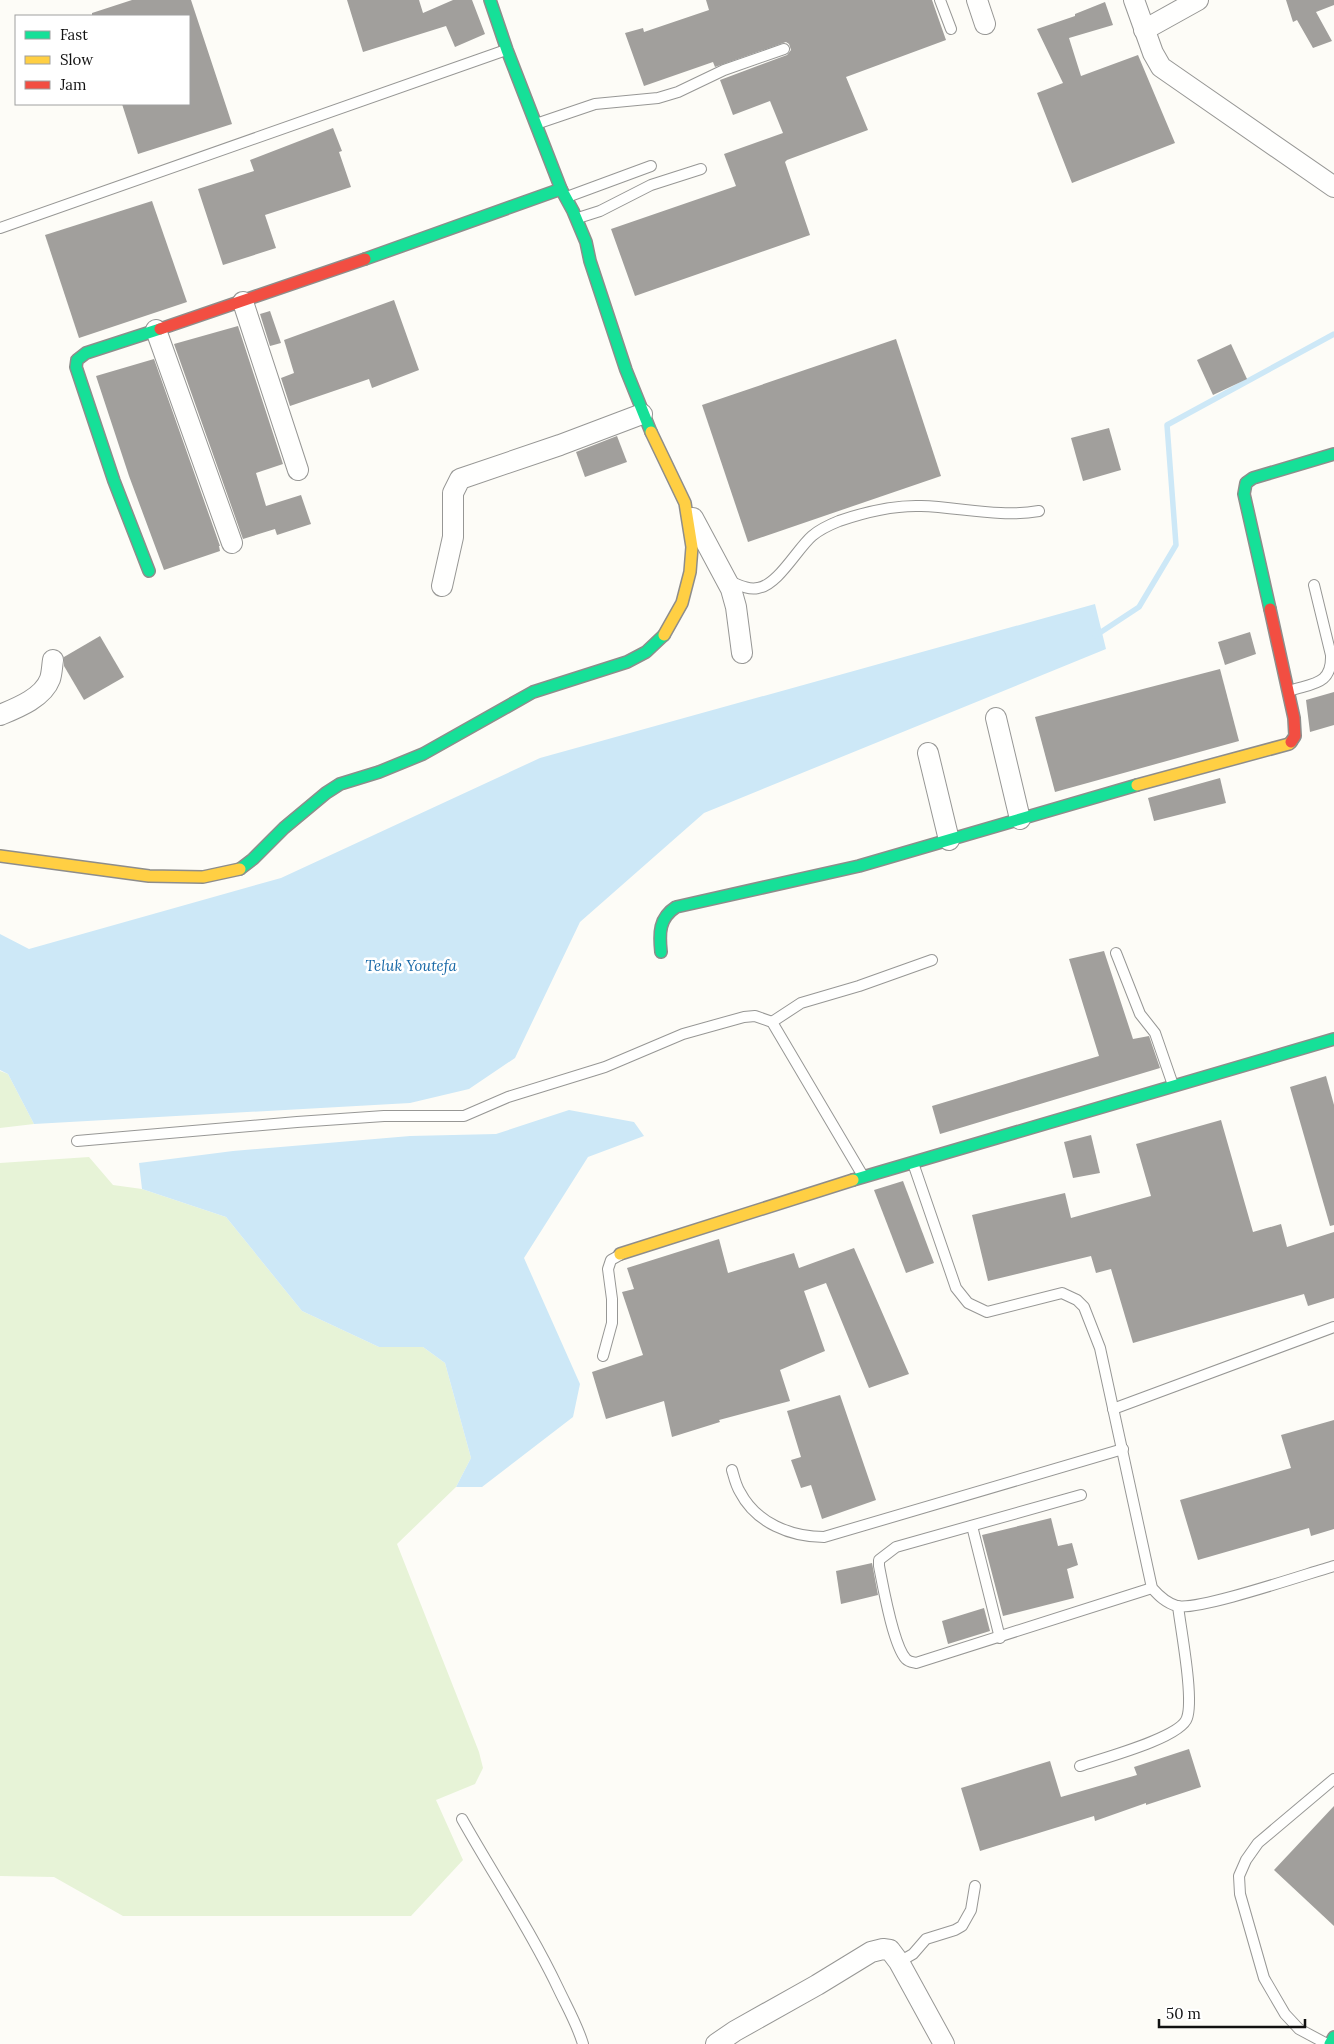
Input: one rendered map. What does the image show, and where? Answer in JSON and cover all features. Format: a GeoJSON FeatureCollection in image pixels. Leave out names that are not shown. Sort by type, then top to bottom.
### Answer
{"type":"FeatureCollection","features":[{"type":"Feature","properties":{"kind":"main road"},"geometry":{"type":"LineString","coordinates":[[0,856],[149,876],[202,877],[240,869],[291,822],[340,784],[379,772],[423,754],[534,692],[627,662],[646,652],[668,630],[682,602],[690,572],[692,547],[685,503],[642,414],[590,261],[586,242],[577,219],[563,193],[535,124],[490,0]]}},
{"type":"Feature","properties":{"kind":"main road"},"geometry":{"type":"LineString","coordinates":[[149,572],[114,481],[76,367],[77,360],[86,353],[243,302],[563,193]]}},
{"type":"Feature","properties":{"kind":"main road"},"geometry":{"type":"LineString","coordinates":[[661,952],[659,932],[661,921],[668,910],[676,907],[859,866],[1160,778],[1289,744],[1294,736],[1294,718],[1244,494],[1246,484],[1252,478],[1334,454]]}},
{"type":"Feature","properties":{"kind":"main road"},"geometry":{"type":"LineString","coordinates":[[620,1254],[912,1161],[1334,1039]]}},
{"type":"Feature","properties":{"kind":"main road"},"geometry":{"type":"LineString","coordinates":[[1328,2044],[1334,2037]]}},
{"type":"Feature","properties":{"kind":"street"},"geometry":{"type":"LineString","coordinates":[[977,0],[984,24]]}},
{"type":"Feature","properties":{"kind":"street"},"geometry":{"type":"LineString","coordinates":[[1134,0],[1153,53],[1161,67],[1334,187]]}},
{"type":"Feature","properties":{"kind":"street"},"geometry":{"type":"LineString","coordinates":[[1144,30],[1198,0]]}},
{"type":"Feature","properties":{"kind":"street"},"geometry":{"type":"LineString","coordinates":[[243,302],[298,470]]}},
{"type":"Feature","properties":{"kind":"street"},"geometry":{"type":"LineString","coordinates":[[156,330],[232,543]]}},
{"type":"Feature","properties":{"kind":"street"},"geometry":{"type":"LineString","coordinates":[[442,586],[453,537],[453,493],[460,479],[560,445],[642,414]]}},
{"type":"Feature","properties":{"kind":"street"},"geometry":{"type":"LineString","coordinates":[[685,503],[726,580],[736,607],[742,653]]}},
{"type":"Feature","properties":{"kind":"street"},"geometry":{"type":"LineString","coordinates":[[0,715],[21,706],[45,689],[50,679],[53,660]]}},
{"type":"Feature","properties":{"kind":"street"},"geometry":{"type":"LineString","coordinates":[[996,718],[1020,819]]}},
{"type":"Feature","properties":{"kind":"street"},"geometry":{"type":"LineString","coordinates":[[928,753],[949,840]]}},
{"type":"Feature","properties":{"kind":"street"},"geometry":{"type":"LineString","coordinates":[[716,2044],[739,2037],[872,1952],[883,1949],[890,1950],[899,1962],[944,2044]]}},
{"type":"Feature","properties":{"kind":"lane"},"geometry":{"type":"LineString","coordinates":[[940,0],[951,29]]}},
{"type":"Feature","properties":{"kind":"lane"},"geometry":{"type":"LineString","coordinates":[[535,124],[556,119],[572,111],[596,104],[658,98],[678,92],[724,70],[784,49]]}},
{"type":"Feature","properties":{"kind":"lane"},"geometry":{"type":"LineString","coordinates":[[0,228],[507,50]]}},
{"type":"Feature","properties":{"kind":"lane"},"geometry":{"type":"LineString","coordinates":[[563,193],[651,166]]}},
{"type":"Feature","properties":{"kind":"lane"},"geometry":{"type":"LineString","coordinates":[[577,219],[600,211],[651,185],[701,169]]}},
{"type":"Feature","properties":{"kind":"lane"},"geometry":{"type":"LineString","coordinates":[[726,580],[743,588],[759,588],[770,583],[799,549],[821,529],[873,510],[921,506],[1022,514],[1039,511]]}},
{"type":"Feature","properties":{"kind":"lane"},"geometry":{"type":"LineString","coordinates":[[1288,691],[1320,681],[1330,673],[1331,655],[1314,585]]}},
{"type":"Feature","properties":{"kind":"lane"},"geometry":{"type":"LineString","coordinates":[[1116,953],[1140,1014],[1155,1033],[1173,1086]]}},
{"type":"Feature","properties":{"kind":"lane"},"geometry":{"type":"LineString","coordinates":[[772,1022],[801,1003],[859,986],[932,960]]}},
{"type":"Feature","properties":{"kind":"lane"},"geometry":{"type":"LineString","coordinates":[[77,1141],[384,1116],[464,1116],[508,1097],[605,1067],[683,1034],[744,1017],[755,1016],[772,1022],[864,1177]]}},
{"type":"Feature","properties":{"kind":"lane"},"geometry":{"type":"LineString","coordinates":[[912,1161],[956,1288],[968,1303],[987,1312],[1062,1293],[1077,1300],[1084,1307],[1100,1348],[1152,1588],[1161,1599],[1178,1606],[1202,1604],[1334,1566]]}},
{"type":"Feature","properties":{"kind":"lane"},"geometry":{"type":"LineString","coordinates":[[603,1356],[612,1323],[612,1299],[608,1268],[611,1260],[620,1254]]}},
{"type":"Feature","properties":{"kind":"lane"},"geometry":{"type":"LineString","coordinates":[[1113,1409],[1334,1327]]}},
{"type":"Feature","properties":{"kind":"lane"},"geometry":{"type":"LineString","coordinates":[[732,1470],[739,1492],[752,1510],[773,1525],[790,1533],[824,1537],[1123,1449]]}},
{"type":"Feature","properties":{"kind":"lane"},"geometry":{"type":"LineString","coordinates":[[1081,1495],[896,1547],[879,1560],[891,1624],[903,1655],[908,1661],[916,1663],[1000,1638],[1152,1588]]}},
{"type":"Feature","properties":{"kind":"lane"},"geometry":{"type":"LineString","coordinates":[[972,1526],[1000,1638]]}},
{"type":"Feature","properties":{"kind":"lane"},"geometry":{"type":"LineString","coordinates":[[1080,1766],[1152,1742],[1177,1729],[1187,1720],[1190,1701],[1178,1606]]}},
{"type":"Feature","properties":{"kind":"lane"},"geometry":{"type":"LineString","coordinates":[[1328,2044],[1299,2029],[1285,2014],[1264,1978],[1240,1894],[1239,1876],[1246,1860],[1258,1843],[1334,1779]]}},
{"type":"Feature","properties":{"kind":"lane"},"geometry":{"type":"LineString","coordinates":[[462,1819],[505,1889],[547,1964],[577,2027],[582,2044]]}},
{"type":"Feature","properties":{"kind":"lane"},"geometry":{"type":"LineString","coordinates":[[899,1962],[913,1954],[926,1939],[962,1926],[971,1910],[975,1886]]}},
{"type":"Feature","properties":{"kind":"green space"},"geometry":{"type":"Polygon","coordinates":[[[0,1071],[8,1074],[34,1124],[0,1128],[0,1071]]]}},
{"type":"Feature","properties":{"kind":"green space"},"geometry":{"type":"Polygon","coordinates":[[[89,1157],[113,1185],[142,1189],[226,1217],[302,1311],[379,1347],[423,1347],[445,1363],[471,1458],[456,1487],[397,1544],[479,1752],[483,1768],[475,1784],[436,1800],[463,1860],[411,1916],[123,1916],[54,1877],[0,1876],[0,1163],[89,1157]]]}},
{"type":"Feature","properties":{"kind":"water","name":"Teluk Youtefa"},"geometry":{"type":"Polygon","coordinates":[[[1095,604],[1106,649],[704,813],[580,922],[515,1058],[469,1089],[410,1103],[34,1124],[8,1074],[0,1070],[0,934],[29,949],[281,878],[540,758],[1095,604]]]}},
{"type":"Feature","properties":{"kind":"water"},"geometry":{"type":"Polygon","coordinates":[[[569,1110],[634,1122],[644,1136],[588,1157],[524,1258],[580,1384],[573,1417],[482,1487],[456,1487],[471,1458],[445,1363],[423,1347],[379,1347],[302,1311],[226,1217],[142,1189],[139,1163],[233,1151],[410,1136],[496,1134],[569,1110]]]}},
{"type":"Feature","properties":{"kind":"building"},"geometry":{"type":"Polygon","coordinates":[[[132,0],[191,0],[232,124],[138,154],[122,105],[190,105],[190,15],[92,15],[92,13],[132,0]]]}},
{"type":"Feature","properties":{"kind":"building"},"geometry":{"type":"Polygon","coordinates":[[[347,0],[419,0],[423,13],[453,0],[472,0],[485,34],[455,47],[446,26],[363,52],[347,0]]]}},
{"type":"Feature","properties":{"kind":"building"},"geometry":{"type":"Polygon","coordinates":[[[706,0],[932,0],[946,40],[846,77],[868,130],[785,162],[810,235],[635,296],[611,229],[736,186],[724,154],[783,133],[770,101],[733,115],[720,80],[787,55],[791,50],[786,42],[715,67],[713,62],[644,86],[625,33],[643,28],[644,32],[709,10],[706,0]]]}},
{"type":"Feature","properties":{"kind":"building"},"geometry":{"type":"Polygon","coordinates":[[[1286,0],[1334,0],[1334,5],[1316,12],[1332,41],[1313,48],[1297,20],[1293,22],[1286,0]]]}},
{"type":"Feature","properties":{"kind":"building"},"geometry":{"type":"Polygon","coordinates":[[[1105,2],[1113,25],[1069,38],[1081,76],[1138,55],[1175,143],[1072,183],[1037,93],[1063,83],[1037,29],[1075,16],[1075,14],[1105,2]]]}},
{"type":"Feature","properties":{"kind":"building"},"geometry":{"type":"Polygon","coordinates":[[[333,128],[342,151],[339,152],[351,187],[265,215],[276,248],[223,265],[198,189],[254,171],[250,160],[333,128]]]}},
{"type":"Feature","properties":{"kind":"building"},"geometry":{"type":"Polygon","coordinates":[[[152,201],[187,302],[79,338],[45,235],[152,201]]]}},
{"type":"Feature","properties":{"kind":"building"},"geometry":{"type":"Polygon","coordinates":[[[394,300],[419,370],[372,388],[369,379],[290,406],[281,378],[294,373],[284,340],[394,300]]]}},
{"type":"Feature","properties":{"kind":"building"},"geometry":{"type":"Polygon","coordinates":[[[270,311],[281,343],[270,346],[260,314],[270,311]]]}},
{"type":"Feature","properties":{"kind":"building"},"geometry":{"type":"Polygon","coordinates":[[[238,326],[283,464],[256,473],[266,506],[301,495],[311,524],[277,535],[275,529],[243,539],[174,344],[238,326]]]}},
{"type":"Feature","properties":{"kind":"building"},"geometry":{"type":"Polygon","coordinates":[[[896,339],[941,476],[748,542],[702,405],[896,339]]]}},
{"type":"Feature","properties":{"kind":"building"},"geometry":{"type":"Polygon","coordinates":[[[1231,344],[1247,379],[1213,395],[1197,360],[1231,344]]]}},
{"type":"Feature","properties":{"kind":"building"},"geometry":{"type":"Polygon","coordinates":[[[154,359],[220,546],[220,551],[164,570],[129,476],[96,376],[154,359]]]}},
{"type":"Feature","properties":{"kind":"building"},"geometry":{"type":"Polygon","coordinates":[[[1109,428],[1121,470],[1083,481],[1071,438],[1109,428]]]}},
{"type":"Feature","properties":{"kind":"building"},"geometry":{"type":"Polygon","coordinates":[[[617,436],[627,462],[585,477],[576,452],[617,436]]]}},
{"type":"Feature","properties":{"kind":"building"},"geometry":{"type":"Polygon","coordinates":[[[1250,632],[1256,654],[1225,665],[1218,642],[1250,632]]]}},
{"type":"Feature","properties":{"kind":"building"},"geometry":{"type":"Polygon","coordinates":[[[100,636],[124,677],[84,700],[64,666],[64,657],[100,636]]]}},
{"type":"Feature","properties":{"kind":"building"},"geometry":{"type":"Polygon","coordinates":[[[1220,669],[1239,741],[1055,792],[1035,717],[1220,669]]]}},
{"type":"Feature","properties":{"kind":"building"},"geometry":{"type":"Polygon","coordinates":[[[1334,692],[1334,725],[1310,732],[1306,700],[1334,692]]]}},
{"type":"Feature","properties":{"kind":"building"},"geometry":{"type":"Polygon","coordinates":[[[1220,778],[1226,803],[1154,821],[1148,798],[1220,778]]]}},
{"type":"Feature","properties":{"kind":"building"},"geometry":{"type":"Polygon","coordinates":[[[1104,951],[1133,1039],[1149,1036],[1160,1068],[940,1134],[932,1106],[1099,1056],[1069,959],[1104,951]]]}},
{"type":"Feature","properties":{"kind":"building"},"geometry":{"type":"Polygon","coordinates":[[[1326,1076],[1334,1105],[1334,1225],[1330,1226],[1290,1087],[1326,1076]]]}},
{"type":"Feature","properties":{"kind":"building"},"geometry":{"type":"Polygon","coordinates":[[[1221,1120],[1253,1232],[1281,1224],[1287,1247],[1334,1232],[1334,1298],[1308,1306],[1304,1294],[1133,1343],[1111,1269],[1096,1273],[1091,1256],[988,1281],[972,1215],[1065,1193],[1071,1218],[1151,1196],[1136,1144],[1221,1120]]]}},
{"type":"Feature","properties":{"kind":"building"},"geometry":{"type":"Polygon","coordinates":[[[1091,1135],[1100,1173],[1073,1178],[1064,1142],[1091,1135]]]}},
{"type":"Feature","properties":{"kind":"building"},"geometry":{"type":"Polygon","coordinates":[[[903,1181],[934,1263],[906,1273],[874,1190],[903,1181]]]}},
{"type":"Feature","properties":{"kind":"building"},"geometry":{"type":"Polygon","coordinates":[[[719,1239],[728,1273],[794,1253],[799,1268],[854,1248],[909,1374],[869,1388],[826,1283],[804,1291],[825,1351],[780,1370],[790,1401],[719,1420],[720,1422],[672,1437],[664,1401],[606,1419],[592,1372],[643,1355],[622,1292],[634,1289],[627,1268],[719,1239]]]}},
{"type":"Feature","properties":{"kind":"building"},"geometry":{"type":"Polygon","coordinates":[[[840,1395],[876,1500],[822,1519],[811,1485],[801,1488],[791,1460],[801,1457],[787,1411],[840,1395]]]}},
{"type":"Feature","properties":{"kind":"building"},"geometry":{"type":"Polygon","coordinates":[[[1334,1420],[1334,1529],[1311,1536],[1309,1528],[1198,1560],[1180,1500],[1291,1468],[1281,1435],[1334,1420]]]}},
{"type":"Feature","properties":{"kind":"building"},"geometry":{"type":"Polygon","coordinates":[[[1051,1518],[1058,1546],[1072,1543],[1078,1565],[1067,1569],[1074,1598],[1003,1616],[982,1535],[1051,1518]]]}},
{"type":"Feature","properties":{"kind":"building"},"geometry":{"type":"Polygon","coordinates":[[[872,1563],[878,1595],[841,1604],[836,1571],[872,1563]]]}},
{"type":"Feature","properties":{"kind":"building"},"geometry":{"type":"Polygon","coordinates":[[[984,1608],[990,1631],[948,1644],[942,1621],[984,1608]]]}},
{"type":"Feature","properties":{"kind":"building"},"geometry":{"type":"Polygon","coordinates":[[[1189,1749],[1201,1787],[1146,1805],[1146,1803],[1095,1821],[1094,1816],[980,1851],[961,1788],[1050,1761],[1061,1797],[1137,1775],[1134,1767],[1189,1749]]]}},
{"type":"Feature","properties":{"kind":"building"},"geometry":{"type":"Polygon","coordinates":[[[1334,1806],[1334,1926],[1274,1870],[1334,1806]]]}},
{"type":"Feature","properties":{"kind":"waterway"},"geometry":{"type":"LineString","coordinates":[[1095,636],[1139,607],[1176,545],[1167,425],[1334,334]]}},
{"type":"Feature","properties":{"kind":"traffic: fast"},"geometry":{"type":"LineString","coordinates":[[490,0],[507,50],[561,189],[586,242],[590,261],[626,370],[651,432]]}},
{"type":"Feature","properties":{"kind":"traffic: fast"},"geometry":{"type":"LineString","coordinates":[[365,259],[561,189]]}},
{"type":"Feature","properties":{"kind":"traffic: fast"},"geometry":{"type":"LineString","coordinates":[[149,571],[114,481],[76,367],[77,360],[86,353],[160,329]]}},
{"type":"Feature","properties":{"kind":"traffic: fast"},"geometry":{"type":"LineString","coordinates":[[1270,609],[1244,494],[1246,483],[1253,478],[1334,454]]}},
{"type":"Feature","properties":{"kind":"traffic: fast"},"geometry":{"type":"LineString","coordinates":[[240,869],[253,859],[284,828],[326,793],[340,784],[379,772],[423,754],[533,692],[627,662],[646,652],[664,635]]}},
{"type":"Feature","properties":{"kind":"traffic: fast"},"geometry":{"type":"LineString","coordinates":[[661,952],[661,926],[666,916],[676,907],[859,866],[1137,785]]}},
{"type":"Feature","properties":{"kind":"traffic: fast"},"geometry":{"type":"LineString","coordinates":[[853,1180],[1334,1039]]}},
{"type":"Feature","properties":{"kind":"traffic: fast"},"geometry":{"type":"LineString","coordinates":[[1330,2044],[1334,2037]]}},
{"type":"Feature","properties":{"kind":"traffic: slow"},"geometry":{"type":"LineString","coordinates":[[651,432],[685,503],[692,547],[690,572],[682,603],[664,635]]}},
{"type":"Feature","properties":{"kind":"traffic: slow"},"geometry":{"type":"LineString","coordinates":[[1137,785],[1291,742]]}},
{"type":"Feature","properties":{"kind":"traffic: slow"},"geometry":{"type":"LineString","coordinates":[[0,856],[149,876],[203,877],[240,869]]}},
{"type":"Feature","properties":{"kind":"traffic: slow"},"geometry":{"type":"LineString","coordinates":[[620,1254],[853,1180]]}},
{"type":"Feature","properties":{"kind":"traffic: jam"},"geometry":{"type":"LineString","coordinates":[[160,329],[365,259]]}},
{"type":"Feature","properties":{"kind":"traffic: jam"},"geometry":{"type":"LineString","coordinates":[[1270,609],[1294,718],[1295,736],[1291,742]]}}]}
